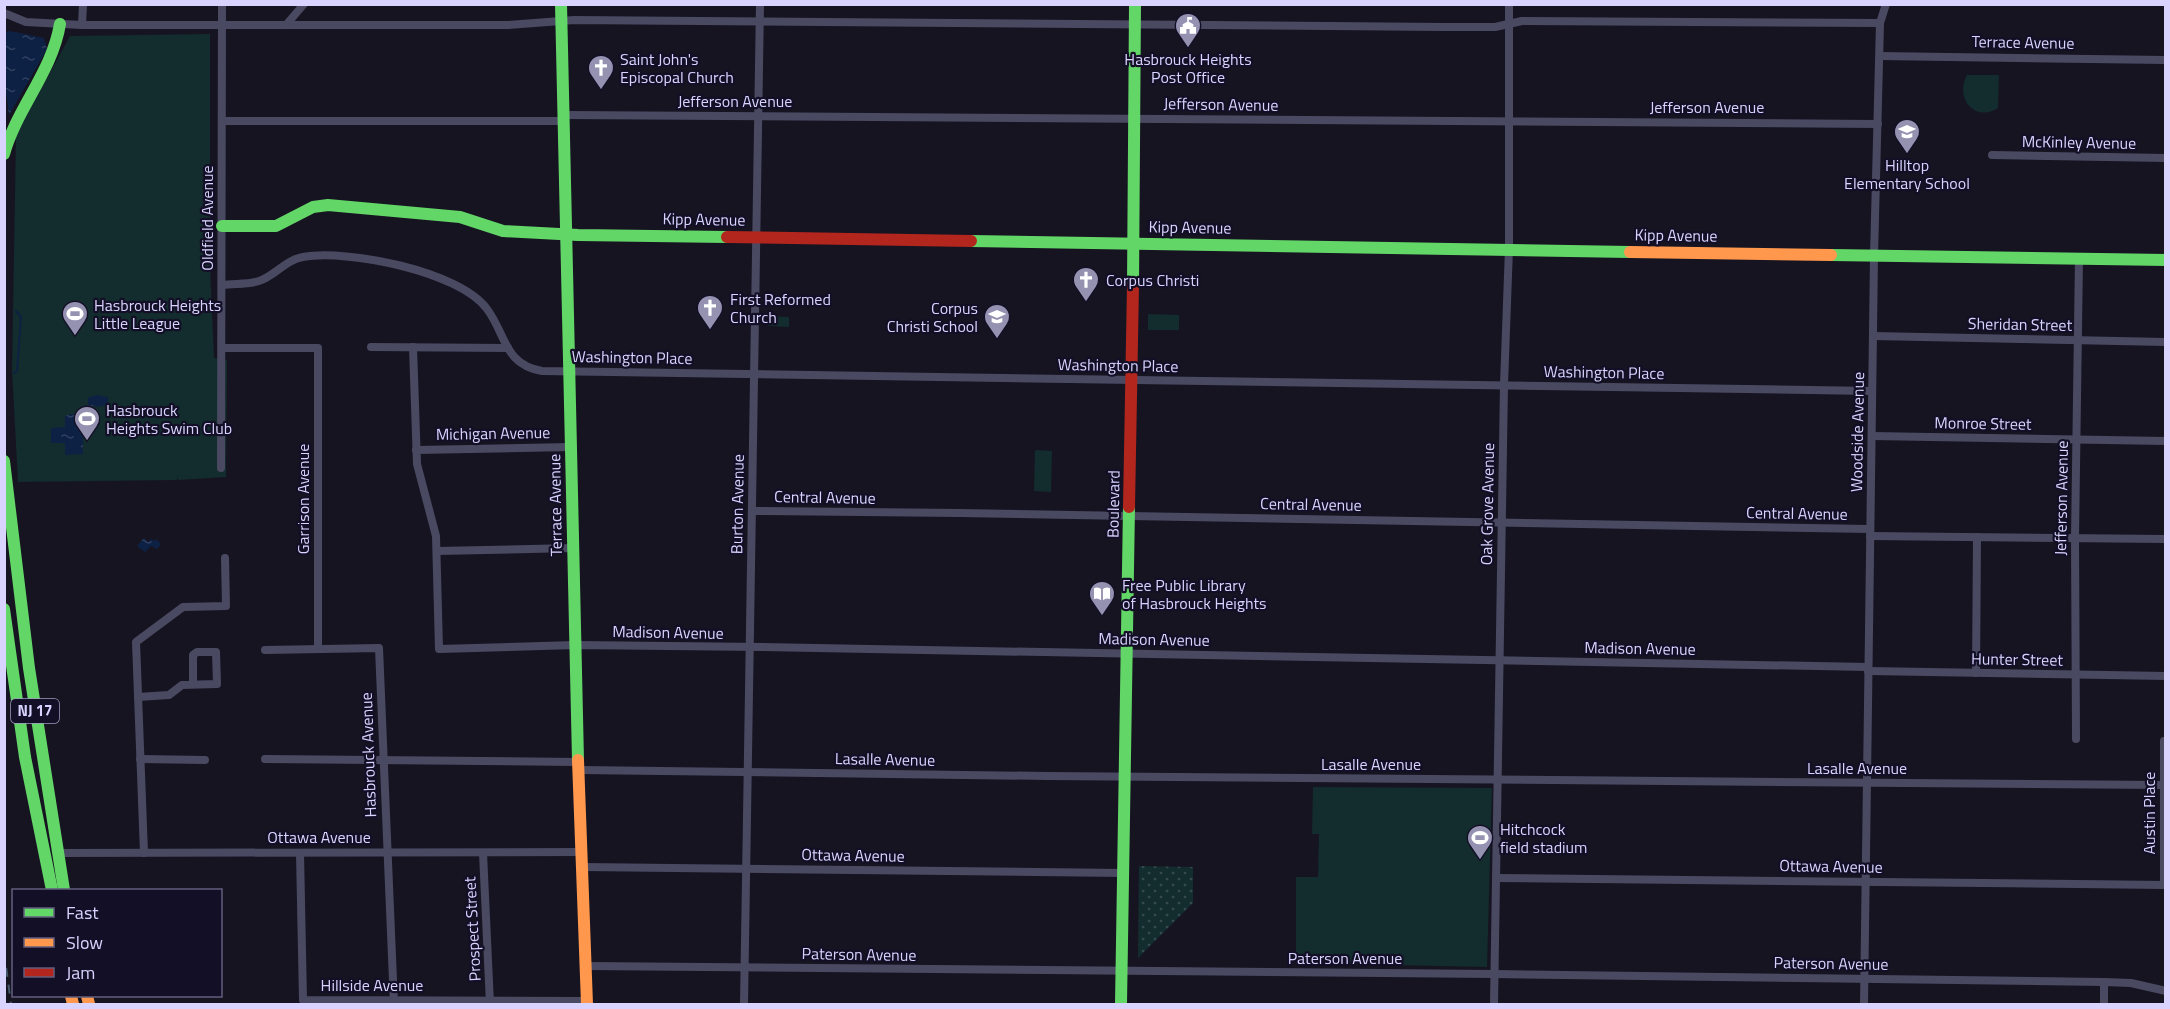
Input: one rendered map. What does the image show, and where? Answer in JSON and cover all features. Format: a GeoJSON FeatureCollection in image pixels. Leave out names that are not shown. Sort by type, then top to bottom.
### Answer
{"type":"FeatureCollection","features":[{"type":"Feature","properties":{"kind":"main road","name":"Terrace Avenue"},"geometry":{"type":"LineString","coordinates":[[561,4],[578,766],[587,1003]]}},
{"type":"Feature","properties":{"kind":"main road","name":"Boulevard"},"geometry":{"type":"LineString","coordinates":[[1121,1005],[1134,243],[1135,4]]}},
{"type":"Feature","properties":{"kind":"main road"},"geometry":{"type":"LineString","coordinates":[[4,154],[11,132],[56,51],[60,24]]}},
{"type":"Feature","properties":{"kind":"main road","name":"Kipp Avenue"},"geometry":{"type":"LineString","coordinates":[[222,226],[276,226],[313,207],[328,205],[460,217],[503,231],[567,234],[2166,260]]}},
{"type":"Feature","properties":{"kind":"main road","name":"NJ 17"},"geometry":{"type":"LineString","coordinates":[[4,461],[29,668],[64,889]]}},
{"type":"Feature","properties":{"kind":"main road","name":"NJ 17"},"geometry":{"type":"LineString","coordinates":[[4,609],[25,757],[52,889]]}},
{"type":"Feature","properties":{"kind":"street"},"geometry":{"type":"LineString","coordinates":[[82,25],[83,4]]}},
{"type":"Feature","properties":{"kind":"street","name":"Oldfield Avenue"},"geometry":{"type":"LineString","coordinates":[[221,468],[222,4]]}},
{"type":"Feature","properties":{"kind":"street"},"geometry":{"type":"LineString","coordinates":[[286,24],[304,4]]}},
{"type":"Feature","properties":{"kind":"street","name":"Burton Avenue"},"geometry":{"type":"LineString","coordinates":[[744,1005],[754,374],[751,237],[760,116],[760,4]]}},
{"type":"Feature","properties":{"kind":"street","name":"Oak Grove Avenue"},"geometry":{"type":"LineString","coordinates":[[1494,1005],[1504,385],[1509,248],[1509,4]]}},
{"type":"Feature","properties":{"kind":"street","name":"Woodside Avenue"},"geometry":{"type":"LineString","coordinates":[[1864,1005],[1874,256],[1880,23],[1886,4]]}},
{"type":"Feature","properties":{"kind":"street"},"geometry":{"type":"LineString","coordinates":[[4,13],[26,22],[82,25],[508,25],[583,20],[1427,27],[1495,27],[1522,21],[1880,23]]}},
{"type":"Feature","properties":{"kind":"street","name":"Terrace Avenue"},"geometry":{"type":"LineString","coordinates":[[1880,56],[2166,60]]}},
{"type":"Feature","properties":{"kind":"street","name":"Jefferson Avenue"},"geometry":{"type":"LineString","coordinates":[[222,121],[760,116],[1878,124]]}},
{"type":"Feature","properties":{"kind":"street","name":"McKinley Avenue"},"geometry":{"type":"LineString","coordinates":[[1992,155],[2166,158]]}},
{"type":"Feature","properties":{"kind":"street"},"geometry":{"type":"LineString","coordinates":[[222,285],[260,281],[292,260],[308,256],[348,258],[420,270],[447,280],[479,300],[489,312],[507,348],[371,347]]}},
{"type":"Feature","properties":{"kind":"street","name":"Jefferson Avenue"},"geometry":{"type":"LineString","coordinates":[[2076,739],[2075,538],[2079,258]]}},
{"type":"Feature","properties":{"kind":"street","name":"Sheridan Street"},"geometry":{"type":"LineString","coordinates":[[1873,336],[2166,342]]}},
{"type":"Feature","properties":{"kind":"street"},"geometry":{"type":"LineString","coordinates":[[414,347],[416,450],[419,476],[436,536],[437,551],[573,548]]}},
{"type":"Feature","properties":{"kind":"street","name":"Garrison Avenue"},"geometry":{"type":"LineString","coordinates":[[222,348],[318,348],[318,649]]}},
{"type":"Feature","properties":{"kind":"street","name":"Washington Place"},"geometry":{"type":"LineString","coordinates":[[507,348],[516,361],[532,370],[1872,392]]}},
{"type":"Feature","properties":{"kind":"street","name":"Monroe Street"},"geometry":{"type":"LineString","coordinates":[[1872,436],[2166,441]]}},
{"type":"Feature","properties":{"kind":"street","name":"Michigan Avenue"},"geometry":{"type":"LineString","coordinates":[[416,450],[571,447]]}},
{"type":"Feature","properties":{"kind":"street","name":"Central Avenue"},"geometry":{"type":"LineString","coordinates":[[752,511],[1502,522],[1977,537],[2166,539]]}},
{"type":"Feature","properties":{"kind":"street"},"geometry":{"type":"LineString","coordinates":[[1976,673],[1977,537]]}},
{"type":"Feature","properties":{"kind":"street","name":"Madison Avenue"},"geometry":{"type":"LineString","coordinates":[[437,551],[439,649],[575,645],[1868,669]]}},
{"type":"Feature","properties":{"kind":"street"},"geometry":{"type":"LineString","coordinates":[[144,853],[136,642],[183,607],[226,606],[225,558]]}},
{"type":"Feature","properties":{"kind":"street","name":"Hasbrouck Avenue"},"geometry":{"type":"LineString","coordinates":[[318,649],[379,648],[394,1003]]}},
{"type":"Feature","properties":{"kind":"street"},"geometry":{"type":"LineString","coordinates":[[265,650],[318,649]]}},
{"type":"Feature","properties":{"kind":"street"},"geometry":{"type":"LineString","coordinates":[[138,697],[169,695],[182,685],[217,684],[216,652],[197,652],[193,656],[193,684]]}},
{"type":"Feature","properties":{"kind":"street","name":"Hunter Street"},"geometry":{"type":"LineString","coordinates":[[1868,669],[2166,676]]}},
{"type":"Feature","properties":{"kind":"street","name":"Austin Place"},"geometry":{"type":"LineString","coordinates":[[2164,741],[2165,885]]}},
{"type":"Feature","properties":{"kind":"street"},"geometry":{"type":"LineString","coordinates":[[140,759],[205,760]]}},
{"type":"Feature","properties":{"kind":"street","name":"Lasalle Avenue"},"geometry":{"type":"LineString","coordinates":[[265,759],[748,772],[2164,785]]}},
{"type":"Feature","properties":{"kind":"street","name":"Ottawa Avenue"},"geometry":{"type":"LineString","coordinates":[[57,853],[582,852]]}},
{"type":"Feature","properties":{"kind":"street","name":"Hillside Avenue"},"geometry":{"type":"LineString","coordinates":[[300,853],[303,1000],[394,1003],[587,1003]]}},
{"type":"Feature","properties":{"kind":"street","name":"Prospect Street"},"geometry":{"type":"LineString","coordinates":[[483,853],[490,1003]]}},
{"type":"Feature","properties":{"kind":"street","name":"Ottawa Avenue"},"geometry":{"type":"LineString","coordinates":[[582,867],[1123,873]]}},
{"type":"Feature","properties":{"kind":"street","name":"Ottawa Avenue"},"geometry":{"type":"LineString","coordinates":[[1496,878],[2165,885]]}},
{"type":"Feature","properties":{"kind":"street","name":"Paterson Avenue"},"geometry":{"type":"LineString","coordinates":[[586,966],[2104,982],[2139,984],[2166,991]]}},
{"type":"Feature","properties":{"kind":"street"},"geometry":{"type":"LineString","coordinates":[[2104,982],[2104,1005]]}},
{"type":"Feature","properties":{"kind":"green space"},"geometry":{"type":"Polygon","coordinates":[[[210,34],[210,267],[214,358],[227,360],[226,477],[178,480],[177,476],[177,480],[18,482],[12,371],[16,135],[70,36],[210,34]]]}},
{"type":"Feature","properties":{"kind":"green space"},"geometry":{"type":"Polygon","coordinates":[[[1967,75],[1999,75],[1998,108],[1990,112],[1982,112],[1969,106],[1963,92],[1967,75]]]}},
{"type":"Feature","properties":{"kind":"green space"},"geometry":{"type":"Polygon","coordinates":[[[1148,314],[1179,315],[1179,330],[1148,330],[1148,314]]]}},
{"type":"Feature","properties":{"kind":"green space"},"geometry":{"type":"Polygon","coordinates":[[[768,316],[789,317],[789,327],[768,326],[768,316]]]}},
{"type":"Feature","properties":{"kind":"green space"},"geometry":{"type":"Polygon","coordinates":[[[1035,450],[1052,451],[1051,492],[1034,491],[1035,450]]]}},
{"type":"Feature","properties":{"kind":"green space"},"geometry":{"type":"Polygon","coordinates":[[[1313,787],[1492,788],[1487,967],[1296,963],[1296,877],[1318,877],[1319,834],[1312,834],[1313,787]]]}},
{"type":"Feature","properties":{"kind":"green space"},"geometry":{"type":"Polygon","coordinates":[[[1139,866],[1193,867],[1193,903],[1138,958],[1139,866]]]}},
{"type":"Feature","properties":{"kind":"water"},"geometry":{"type":"Polygon","coordinates":[[[10,31],[44,38],[47,49],[9,115],[4,76],[4,33],[10,31]]]}},
{"type":"Feature","properties":{"kind":"water"},"geometry":{"type":"Polygon","coordinates":[[[97,395],[108,397],[108,404],[98,407],[88,405],[88,398],[97,395]]]}},
{"type":"Feature","properties":{"kind":"water"},"geometry":{"type":"Polygon","coordinates":[[[71,414],[83,416],[83,454],[65,455],[65,443],[51,443],[51,428],[65,427],[65,416],[71,414]]]}},
{"type":"Feature","properties":{"kind":"water"},"geometry":{"type":"Polygon","coordinates":[[[144,538],[148,542],[156,539],[161,544],[157,549],[151,546],[145,552],[137,546],[144,538]]]}},
{"type":"Feature","properties":{"kind":"waterway"},"geometry":{"type":"LineString","coordinates":[[14,373],[17,371],[21,317],[16,311]]}},
{"type":"Feature","properties":{"kind":"railway"},"geometry":{"type":"LineString","coordinates":[[4,951],[11,1004]]}},
{"type":"Feature","properties":{"kind":"traffic: fast"},"geometry":{"type":"LineString","coordinates":[[561,4],[578,760]]}},
{"type":"Feature","properties":{"kind":"traffic: fast"},"geometry":{"type":"LineString","coordinates":[[1133,285],[1135,4]]}},
{"type":"Feature","properties":{"kind":"traffic: fast"},"geometry":{"type":"LineString","coordinates":[[4,154],[17,121],[50,58],[60,24]]}},
{"type":"Feature","properties":{"kind":"traffic: fast"},"geometry":{"type":"LineString","coordinates":[[222,226],[276,226],[313,207],[328,205],[460,217],[503,231],[578,235],[727,237]]}},
{"type":"Feature","properties":{"kind":"traffic: fast"},"geometry":{"type":"LineString","coordinates":[[971,241],[1630,252]]}},
{"type":"Feature","properties":{"kind":"traffic: fast"},"geometry":{"type":"LineString","coordinates":[[1831,255],[2166,260]]}},
{"type":"Feature","properties":{"kind":"traffic: fast"},"geometry":{"type":"LineString","coordinates":[[4,461],[29,668],[64,889]]}},
{"type":"Feature","properties":{"kind":"traffic: fast"},"geometry":{"type":"LineString","coordinates":[[1121,1004],[1129,507]]}},
{"type":"Feature","properties":{"kind":"traffic: fast"},"geometry":{"type":"LineString","coordinates":[[4,609],[25,757],[52,889]]}},
{"type":"Feature","properties":{"kind":"traffic: slow"},"geometry":{"type":"LineString","coordinates":[[1630,252],[1831,255]]}},
{"type":"Feature","properties":{"kind":"traffic: slow"},"geometry":{"type":"LineString","coordinates":[[578,760],[587,1004]]}},
{"type":"Feature","properties":{"kind":"traffic: slow"},"geometry":{"type":"LineString","coordinates":[[71,997],[73,1004]]}},
{"type":"Feature","properties":{"kind":"traffic: slow"},"geometry":{"type":"LineString","coordinates":[[87,997],[89,1004]]}},
{"type":"Feature","properties":{"kind":"traffic: jam"},"geometry":{"type":"LineString","coordinates":[[727,237],[971,241]]}},
{"type":"Feature","properties":{"kind":"traffic: jam"},"geometry":{"type":"LineString","coordinates":[[1129,507],[1133,285]]}},
{"type":"Feature","properties":{"kind":"place","name":"Hasbrouck Heights Post Office"},"geometry":{"type":"Point","coordinates":[1188,49]}},
{"type":"Feature","properties":{"kind":"place","name":"Saint John's Episcopal Church"},"geometry":{"type":"Point","coordinates":[601,91]}},
{"type":"Feature","properties":{"kind":"place","name":"Hilltop Elementary School"},"geometry":{"type":"Point","coordinates":[1907,155]}},
{"type":"Feature","properties":{"kind":"place","name":"Corpus Christi"},"geometry":{"type":"Point","coordinates":[1086,303]}},
{"type":"Feature","properties":{"kind":"place","name":"First Reformed Church"},"geometry":{"type":"Point","coordinates":[710,331]}},
{"type":"Feature","properties":{"kind":"place","name":"Hasbrouck Heights Little League"},"geometry":{"type":"Point","coordinates":[75,337]}},
{"type":"Feature","properties":{"kind":"place","name":"Corpus Christi School"},"geometry":{"type":"Point","coordinates":[997,340]}},
{"type":"Feature","properties":{"kind":"place","name":"Hasbrouck Heights Swim Club"},"geometry":{"type":"Point","coordinates":[87,442]}},
{"type":"Feature","properties":{"kind":"place","name":"Free Public Library of Hasbrouck Heights"},"geometry":{"type":"Point","coordinates":[1102,617]}},
{"type":"Feature","properties":{"kind":"place","name":"Hitchcock field stadium"},"geometry":{"type":"Point","coordinates":[1480,861]}}]}
